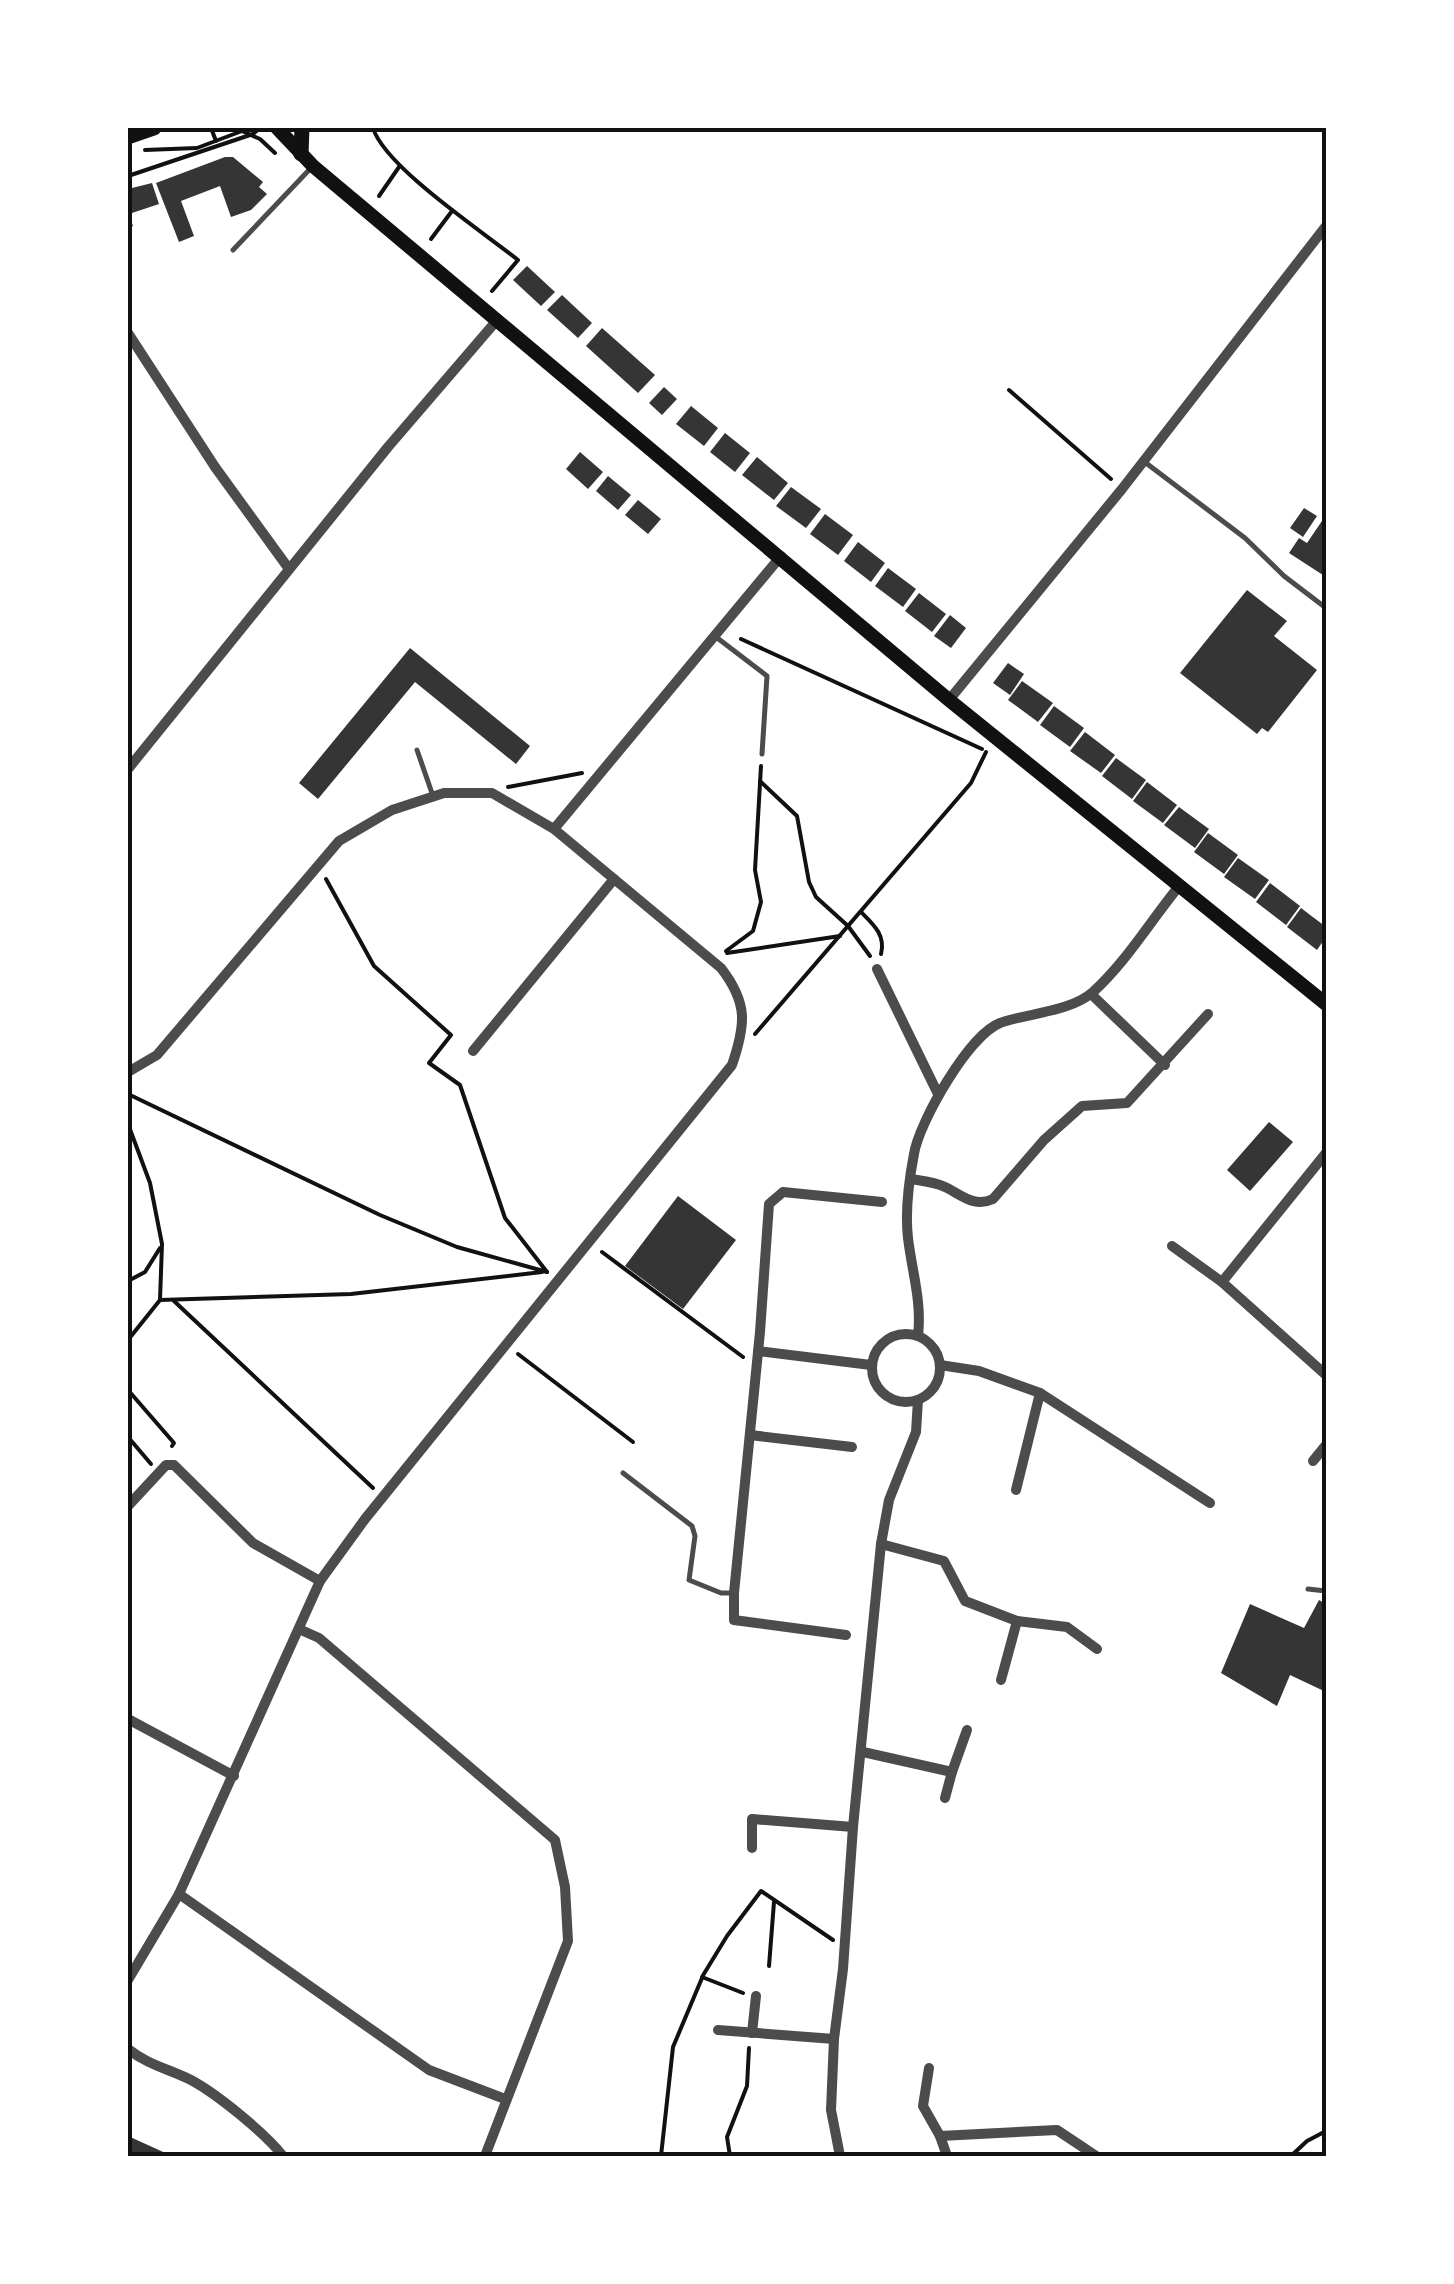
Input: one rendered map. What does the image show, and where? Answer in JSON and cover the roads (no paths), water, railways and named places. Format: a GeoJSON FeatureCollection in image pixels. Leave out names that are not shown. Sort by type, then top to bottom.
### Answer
{"type":"FeatureCollection","features":[{"type":"Feature","properties":{"kind":"main road"},"geometry":{"type":"LineString","coordinates":[[132,144],[154,128]]}},
{"type":"Feature","properties":{"kind":"main road"},"geometry":{"type":"LineString","coordinates":[[278,128],[307,160],[949,700],[1326,1004]]}},
{"type":"Feature","properties":{"kind":"main road"},"geometry":{"type":"LineString","coordinates":[[302,128],[307,160]]}},
{"type":"Feature","properties":{"kind":"street"},"geometry":{"type":"LineString","coordinates":[[949,700],[1144,461],[1326,226]]}},
{"type":"Feature","properties":{"kind":"street"},"geometry":{"type":"LineString","coordinates":[[128,765],[498,318]]}},
{"type":"Feature","properties":{"kind":"street"},"geometry":{"type":"LineString","coordinates":[[128,333],[214,467],[290,569]]}},
{"type":"Feature","properties":{"kind":"street"},"geometry":{"type":"LineString","coordinates":[[554,829],[781,556]]}},
{"type":"Feature","properties":{"kind":"street"},"geometry":{"type":"LineString","coordinates":[[128,1072],[157,1055],[339,841],[392,810],[444,792],[492,793],[554,829],[721,968],[735,986],[742,1009],[742,1033],[732,1064],[365,1519],[320,1581],[179,1894],[128,1980]]}},
{"type":"Feature","properties":{"kind":"street"},"geometry":{"type":"LineString","coordinates":[[473,1051],[614,879]]}},
{"type":"Feature","properties":{"kind":"street"},"geometry":{"type":"LineString","coordinates":[[918,1336],[921,1309],[908,1235],[911,1179],[914,1150],[938,1094],[960,1062],[995,1024],[1091,994],[1180,885]]}},
{"type":"Feature","properties":{"kind":"street"},"geometry":{"type":"LineString","coordinates":[[877,969],[938,1094]]}},
{"type":"Feature","properties":{"kind":"street"},"geometry":{"type":"LineString","coordinates":[[1091,994],[1166,1065]]}},
{"type":"Feature","properties":{"kind":"street"},"geometry":{"type":"LineString","coordinates":[[911,1179],[941,1185],[971,1202],[982,1204],[993,1199],[1044,1140],[1082,1106],[1128,1103],[1208,1014]]}},
{"type":"Feature","properties":{"kind":"street"},"geometry":{"type":"LineString","coordinates":[[1222,1282],[1326,1153]]}},
{"type":"Feature","properties":{"kind":"street"},"geometry":{"type":"LineString","coordinates":[[846,1636],[734,1620],[734,1593],[769,1204],[783,1192],[882,1202]]}},
{"type":"Feature","properties":{"kind":"street"},"geometry":{"type":"LineString","coordinates":[[1172,1246],[1222,1282],[1326,1375]]}},
{"type":"Feature","properties":{"kind":"street"},"geometry":{"type":"LineString","coordinates":[[897,1335],[918,1336],[934,1348],[940,1366],[935,1386],[918,1400],[907,1402],[885,1396],[877,1387],[872,1365],[874,1355],[897,1335]]}},
{"type":"Feature","properties":{"kind":"street"},"geometry":{"type":"LineString","coordinates":[[758,1356],[872,1365]]}},
{"type":"Feature","properties":{"kind":"street"},"geometry":{"type":"LineString","coordinates":[[940,1366],[979,1371],[1040,1393],[1210,1504]]}},
{"type":"Feature","properties":{"kind":"street"},"geometry":{"type":"LineString","coordinates":[[1016,1490],[1040,1393]]}},
{"type":"Feature","properties":{"kind":"street"},"geometry":{"type":"LineString","coordinates":[[840,2156],[831,2110],[834,2039],[881,1544],[889,1500],[916,1432],[918,1400]]}},
{"type":"Feature","properties":{"kind":"street"},"geometry":{"type":"LineString","coordinates":[[750,1435],[852,1447]]}},
{"type":"Feature","properties":{"kind":"street"},"geometry":{"type":"LineString","coordinates":[[1313,1461],[1326,1445]]}},
{"type":"Feature","properties":{"kind":"street"},"geometry":{"type":"LineString","coordinates":[[128,1506],[166,1465],[174,1465],[252,1544],[320,1581]]}},
{"type":"Feature","properties":{"kind":"street"},"geometry":{"type":"LineString","coordinates":[[881,1544],[944,1561],[965,1601],[1018,1621],[1067,1627],[1097,1649]]}},
{"type":"Feature","properties":{"kind":"street"},"geometry":{"type":"LineString","coordinates":[[1002,1680],[1018,1621]]}},
{"type":"Feature","properties":{"kind":"street"},"geometry":{"type":"LineString","coordinates":[[299,1629],[319,1638],[555,1840],[565,1887],[568,1942],[486,2156]]}},
{"type":"Feature","properties":{"kind":"street"},"geometry":{"type":"LineString","coordinates":[[128,1718],[234,1776]]}},
{"type":"Feature","properties":{"kind":"street"},"geometry":{"type":"LineString","coordinates":[[945,1798],[967,1730]]}},
{"type":"Feature","properties":{"kind":"street"},"geometry":{"type":"LineString","coordinates":[[863,1752],[952,1772]]}},
{"type":"Feature","properties":{"kind":"street"},"geometry":{"type":"LineString","coordinates":[[752,1848],[752,1819],[853,1827]]}},
{"type":"Feature","properties":{"kind":"street"},"geometry":{"type":"LineString","coordinates":[[179,1894],[428,2070],[505,2099]]}},
{"type":"Feature","properties":{"kind":"street"},"geometry":{"type":"LineString","coordinates":[[752,2034],[756,1996]]}},
{"type":"Feature","properties":{"kind":"street"},"geometry":{"type":"LineString","coordinates":[[718,2030],[834,2039]]}},
{"type":"Feature","properties":{"kind":"street"},"geometry":{"type":"LineString","coordinates":[[128,2048],[143,2062],[196,2082],[271,2141],[283,2156]]}},
{"type":"Feature","properties":{"kind":"street"},"geometry":{"type":"LineString","coordinates":[[929,2068],[924,2106],[947,2156]]}},
{"type":"Feature","properties":{"kind":"street"},"geometry":{"type":"LineString","coordinates":[[940,2136],[1056,2130],[1096,2156]]}},
{"type":"Feature","properties":{"kind":"lane"},"geometry":{"type":"LineString","coordinates":[[233,250],[307,160]]}},
{"type":"Feature","properties":{"kind":"lane"},"geometry":{"type":"LineString","coordinates":[[1144,461],[1245,538],[1284,576],[1326,608]]}},
{"type":"Feature","properties":{"kind":"lane"},"geometry":{"type":"LineString","coordinates":[[714,636],[767,676],[762,754]]}},
{"type":"Feature","properties":{"kind":"lane"},"geometry":{"type":"LineString","coordinates":[[416,750],[433,796]]}},
{"type":"Feature","properties":{"kind":"lane"},"geometry":{"type":"LineString","coordinates":[[624,1473],[692,1526],[696,1536],[689,1580],[721,1594],[734,1593]]}},
{"type":"Feature","properties":{"kind":"lane"},"geometry":{"type":"LineString","coordinates":[[1308,1588],[1326,1591]]}}]}
